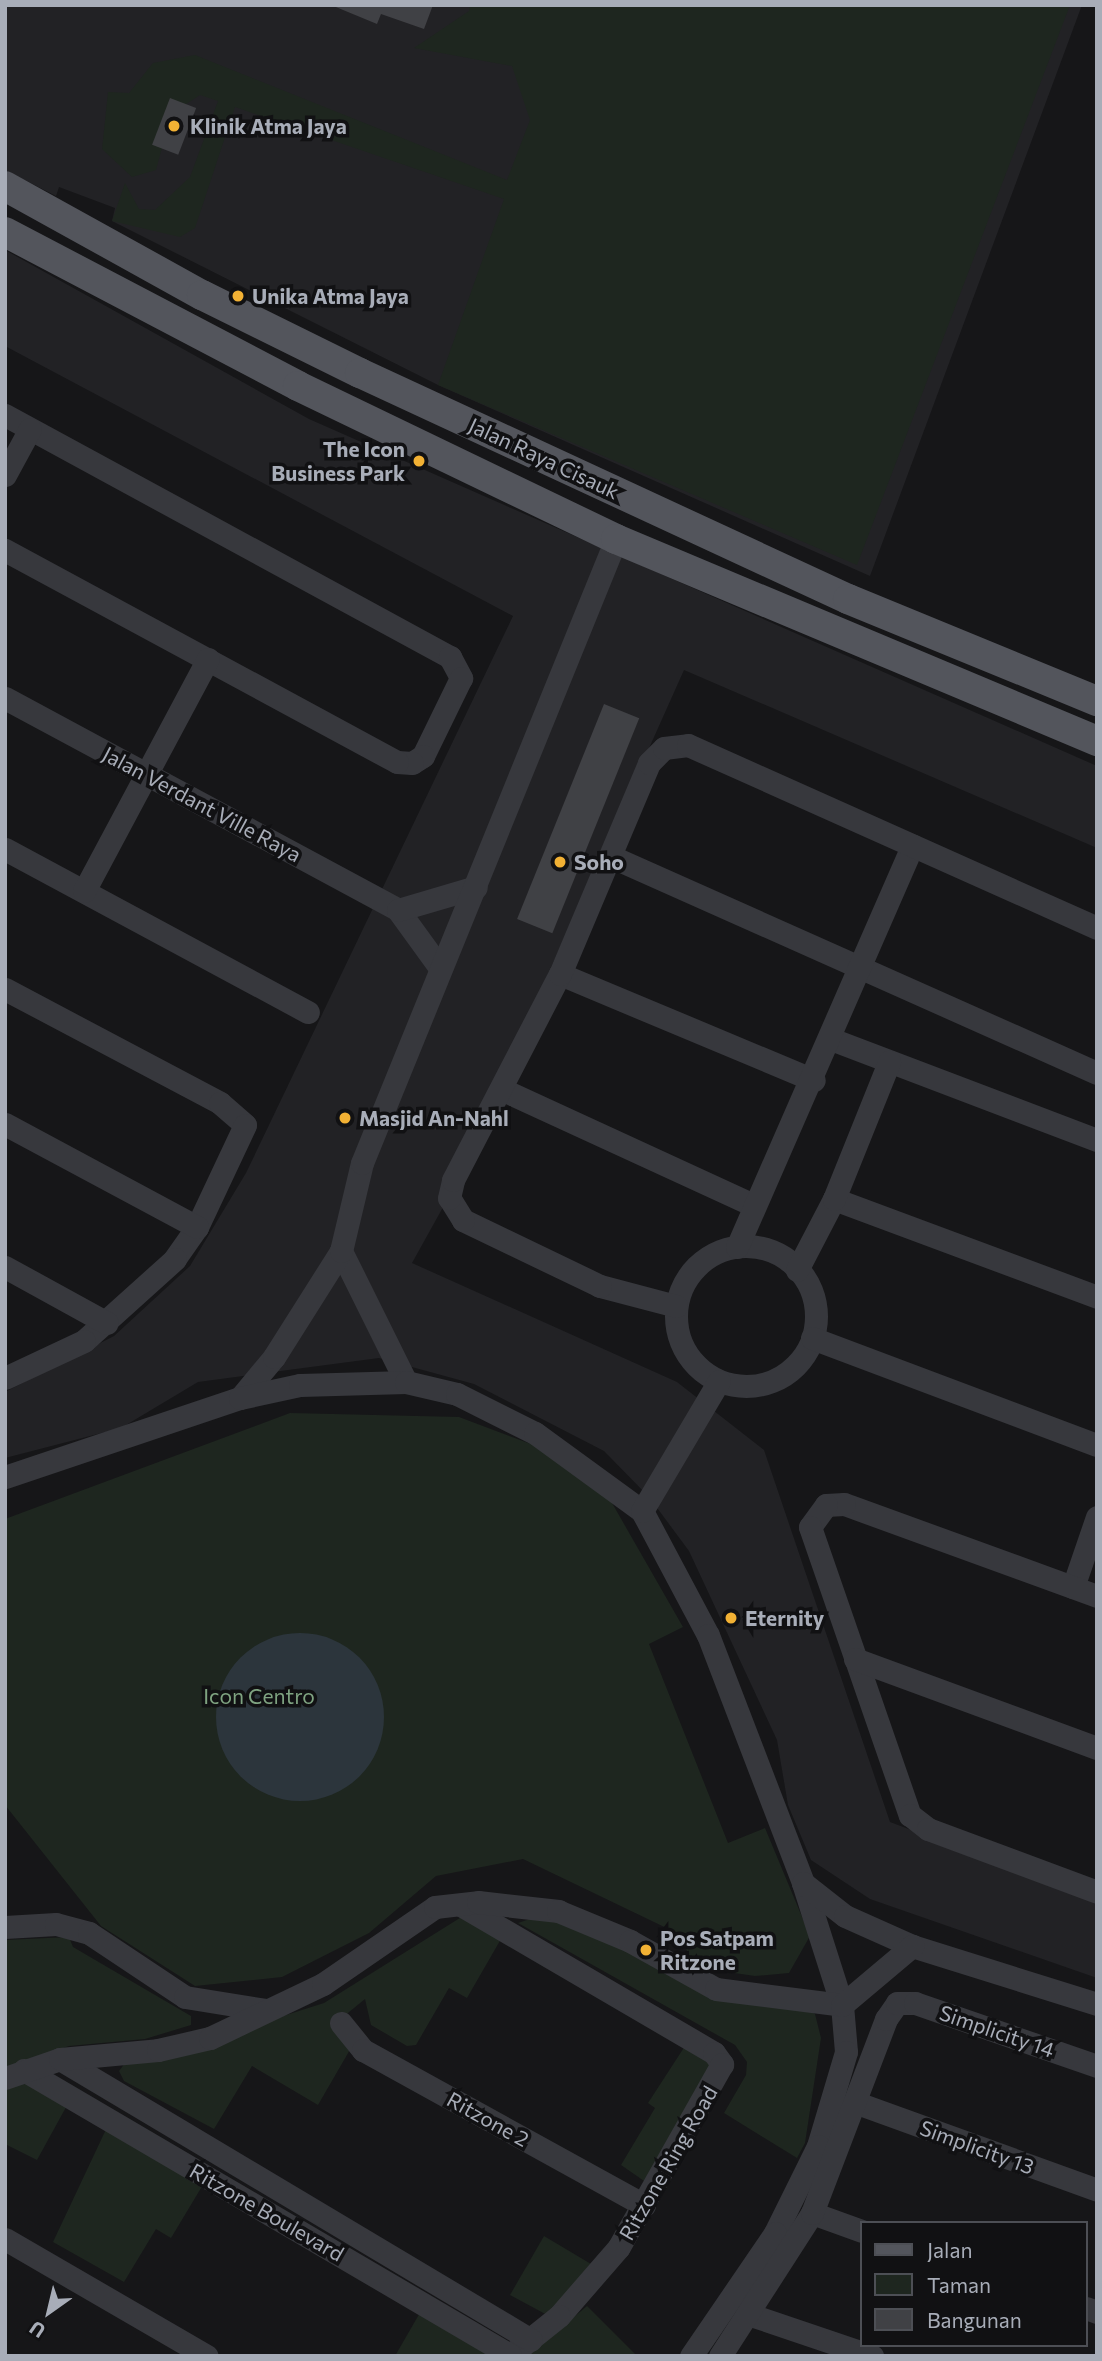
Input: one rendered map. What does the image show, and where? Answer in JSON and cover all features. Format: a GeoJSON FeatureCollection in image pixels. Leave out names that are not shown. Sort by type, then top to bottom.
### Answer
{"type":"FeatureCollection","features":[{"type":"Feature","properties":{"kind":"main road","name":"Jalan Raya Cisauk"},"geometry":{"type":"LineString","coordinates":[[5,186],[202,295],[360,373],[849,599],[1097,701]]}},
{"type":"Feature","properties":{"kind":"main road","name":"Jalan Raya Cisauk"},"geometry":{"type":"LineString","coordinates":[[5,232],[298,386],[617,539],[1097,741]]}},
{"type":"Feature","properties":{"kind":"street"},"geometry":{"type":"LineString","coordinates":[[5,415],[450,657],[461,673],[423,756],[405,763],[5,550]]}},
{"type":"Feature","properties":{"kind":"street"},"geometry":{"type":"LineString","coordinates":[[5,475],[30,429]]}},
{"type":"Feature","properties":{"kind":"street"},"geometry":{"type":"LineString","coordinates":[[240,1398],[274,1357],[341,1251],[362,1163],[617,539]]}},
{"type":"Feature","properties":{"kind":"street"},"geometry":{"type":"LineString","coordinates":[[84,891],[208,659]]}},
{"type":"Feature","properties":{"kind":"street","name":"Jalan Verdant Ville Raya"},"geometry":{"type":"LineString","coordinates":[[5,698],[398,910],[440,968]]}},
{"type":"Feature","properties":{"kind":"street"},"geometry":{"type":"LineString","coordinates":[[676,1306],[600,1286],[455,1212],[449,1198],[453,1180],[560,974],[649,763],[677,742],[1097,929]]}},
{"type":"Feature","properties":{"kind":"street"},"geometry":{"type":"LineString","coordinates":[[737,1247],[753,1205],[814,1080],[912,846]]}},
{"type":"Feature","properties":{"kind":"street"},"geometry":{"type":"LineString","coordinates":[[5,849],[308,1012]]}},
{"type":"Feature","properties":{"kind":"street"},"geometry":{"type":"LineString","coordinates":[[610,856],[1097,1073]]}},
{"type":"Feature","properties":{"kind":"street"},"geometry":{"type":"LineString","coordinates":[[398,910],[476,887]]}},
{"type":"Feature","properties":{"kind":"street"},"geometry":{"type":"LineString","coordinates":[[560,974],[814,1080]]}},
{"type":"Feature","properties":{"kind":"street"},"geometry":{"type":"LineString","coordinates":[[5,989],[238,1113],[245,1125],[197,1227],[175,1259],[107,1323],[42,1366],[5,1378]]}},
{"type":"Feature","properties":{"kind":"street"},"geometry":{"type":"LineString","coordinates":[[831,1040],[1097,1140]]}},
{"type":"Feature","properties":{"kind":"street"},"geometry":{"type":"LineString","coordinates":[[797,1270],[834,1199],[889,1062]]}},
{"type":"Feature","properties":{"kind":"street"},"geometry":{"type":"LineString","coordinates":[[501,1089],[753,1205]]}},
{"type":"Feature","properties":{"kind":"street"},"geometry":{"type":"LineString","coordinates":[[5,1124],[197,1227]]}},
{"type":"Feature","properties":{"kind":"street"},"geometry":{"type":"LineString","coordinates":[[834,1199],[1097,1297]]}},
{"type":"Feature","properties":{"kind":"street"},"geometry":{"type":"LineString","coordinates":[[737,1247],[770,1251],[797,1270],[814,1302],[812,1338],[795,1366],[775,1379],[752,1386],[719,1381],[697,1365],[681,1343],[676,1306],[696,1266],[737,1247]]}},
{"type":"Feature","properties":{"kind":"street"},"geometry":{"type":"LineString","coordinates":[[341,1251],[406,1382]]}},
{"type":"Feature","properties":{"kind":"street"},"geometry":{"type":"LineString","coordinates":[[5,1267],[107,1323]]}},
{"type":"Feature","properties":{"kind":"street"},"geometry":{"type":"LineString","coordinates":[[812,1338],[1097,1445]]}},
{"type":"Feature","properties":{"kind":"street"},"geometry":{"type":"LineString","coordinates":[[642,1511],[719,1381]]}},
{"type":"Feature","properties":{"kind":"street"},"geometry":{"type":"LineString","coordinates":[[5,1477],[240,1398],[300,1385],[406,1382],[457,1394],[535,1433],[642,1511],[708,1635],[803,1883],[842,2005],[846,2052],[818,2146],[775,2233],[691,2356]]}},
{"type":"Feature","properties":{"kind":"street"},"geometry":{"type":"LineString","coordinates":[[1097,1596],[844,1504],[826,1505],[813,1516],[810,1527],[855,1660],[915,1821],[1097,1892]]}},
{"type":"Feature","properties":{"kind":"street"},"geometry":{"type":"LineString","coordinates":[[1073,1587],[1097,1517]]}},
{"type":"Feature","properties":{"kind":"street"},"geometry":{"type":"LineString","coordinates":[[855,1660],[1097,1748]]}},
{"type":"Feature","properties":{"kind":"street"},"geometry":{"type":"LineString","coordinates":[[803,1883],[845,1916],[912,1946],[1097,2004]]}},
{"type":"Feature","properties":{"kind":"street"},"geometry":{"type":"LineString","coordinates":[[15,2074],[60,2059],[197,2041],[323,1984],[435,1908],[522,1903],[558,1911],[608,1930],[716,1989],[842,2005],[912,1946]]}},
{"type":"Feature","properties":{"kind":"street","name":"Ritzone Ring Road"},"geometry":{"type":"LineString","coordinates":[[461,1905],[691,2040],[722,2064],[619,2247],[531,2340],[510,2355]]}},
{"type":"Feature","properties":{"kind":"street"},"geometry":{"type":"LineString","coordinates":[[5,1927],[56,1924],[89,1933],[185,1997],[245,2011],[268,2010]]}},
{"type":"Feature","properties":{"kind":"street","name":"Simplicity 14"},"geometry":{"type":"LineString","coordinates":[[857,2103],[886,2019],[897,2003],[915,2003],[1097,2066]]}},
{"type":"Feature","properties":{"kind":"street","name":"Ritzone 2"},"geometry":{"type":"LineString","coordinates":[[341,2023],[363,2050],[644,2205]]}},
{"type":"Feature","properties":{"kind":"street","name":"Ritzone Boulevard"},"geometry":{"type":"LineString","coordinates":[[60,2059],[531,2340]]}},
{"type":"Feature","properties":{"kind":"street","name":"Ritzone Boulevard"},"geometry":{"type":"LineString","coordinates":[[15,2074],[510,2355]]}},
{"type":"Feature","properties":{"kind":"street"},"geometry":{"type":"LineString","coordinates":[[720,2356],[751,2315],[811,2213],[857,2103]]}},
{"type":"Feature","properties":{"kind":"street","name":"Simplicity 13"},"geometry":{"type":"LineString","coordinates":[[857,2103],[1097,2190]]}},
{"type":"Feature","properties":{"kind":"street"},"geometry":{"type":"LineString","coordinates":[[811,2213],[860,2230]]}},
{"type":"Feature","properties":{"kind":"street"},"geometry":{"type":"LineString","coordinates":[[5,2239],[207,2356]]}},
{"type":"Feature","properties":{"kind":"street"},"geometry":{"type":"LineString","coordinates":[[751,2315],[873,2356]]}},
{"type":"Feature","properties":{"kind":"shaded area"},"geometry":{"type":"Polygon","coordinates":[[[5,5],[1082,5],[870,576],[438,385],[112,221],[115,208],[59,187],[56,196],[5,170],[5,5]]]}},
{"type":"Feature","properties":{"kind":"shaded area"},"geometry":{"type":"Polygon","coordinates":[[[5,250],[309,419],[1097,766],[1097,848],[684,670],[447,1200],[412,1263],[677,1382],[764,1450],[890,1822],[1097,1900],[1097,1978],[870,1899],[811,1860],[788,1805],[777,1740],[689,1551],[649,1497],[604,1451],[474,1384],[379,1358],[198,1382],[121,1428],[5,1458],[5,1392],[114,1336],[190,1266],[246,1173],[513,616],[5,346],[5,250]]]}},
{"type":"Feature","properties":{"kind":"shaded area"},"geometry":{"type":"Polygon","coordinates":[[[300,1633],[332,1640],[359,1658],[377,1685],[384,1717],[377,1749],[359,1776],[332,1794],[300,1801],[268,1794],[241,1776],[223,1749],[216,1717],[223,1685],[241,1658],[268,1640],[300,1633]]]}},
{"type":"Feature","properties":{"kind":"green space"},"geometry":{"type":"Polygon","coordinates":[[[470,5],[1070,5],[857,565],[438,385],[504,199],[235,107],[195,228],[180,237],[112,221],[125,183],[139,209],[155,210],[190,177],[218,101],[200,95],[171,114],[156,170],[132,177],[102,149],[108,92],[129,93],[153,63],[195,55],[507,180],[530,120],[512,66],[414,48],[469,11],[470,5]]]}},
{"type":"Feature","properties":{"kind":"green space","name":"Icon Centro"},"geometry":{"type":"Polygon","coordinates":[[[290,1413],[459,1417],[547,1450],[608,1496],[683,1627],[649,1644],[728,1843],[765,1828],[810,1936],[789,1973],[755,1976],[693,1967],[681,1935],[523,1859],[436,1876],[369,1933],[282,1977],[195,1986],[101,1926],[5,1805],[5,1519],[290,1413]]]}},
{"type":"Feature","properties":{"kind":"green space"},"geometry":{"type":"Polygon","coordinates":[[[547,1913],[615,1940],[673,1977],[795,2002],[815,2014],[821,2038],[805,2143],[797,2158],[724,2113],[746,2075],[747,2062],[735,2045],[518,1923],[547,1913]]]}},
{"type":"Feature","properties":{"kind":"green space"},"geometry":{"type":"Polygon","coordinates":[[[463,1916],[501,1939],[467,1998],[449,1988],[416,2045],[407,2046],[371,2025],[365,1999],[343,2017],[351,2048],[318,2105],[252,2066],[214,2129],[124,2081],[119,2071],[128,2059],[180,2049],[324,2003],[463,1916]]]}},
{"type":"Feature","properties":{"kind":"green space"},"geometry":{"type":"Polygon","coordinates":[[[69,1937],[73,1947],[191,2016],[191,2025],[145,2039],[69,2046],[5,2068],[5,1940],[69,1937]]]}},
{"type":"Feature","properties":{"kind":"green space"},"geometry":{"type":"Polygon","coordinates":[[[685,2046],[726,2064],[647,2183],[621,2165],[655,2108],[648,2103],[685,2046]]]}},
{"type":"Feature","properties":{"kind":"green space"},"geometry":{"type":"Polygon","coordinates":[[[30,2077],[70,2100],[37,2160],[5,2144],[5,2087],[30,2077]]]}},
{"type":"Feature","properties":{"kind":"green space"},"geometry":{"type":"Polygon","coordinates":[[[109,2123],[207,2178],[171,2238],[156,2229],[124,2282],[53,2242],[109,2123]]]}},
{"type":"Feature","properties":{"kind":"green space"},"geometry":{"type":"Polygon","coordinates":[[[544,2236],[591,2264],[549,2316],[510,2295],[544,2236]]]}},
{"type":"Feature","properties":{"kind":"green space"},"geometry":{"type":"Polygon","coordinates":[[[425,2304],[500,2356],[395,2356],[425,2304]]]}},
{"type":"Feature","properties":{"kind":"green space"},"geometry":{"type":"Polygon","coordinates":[[[587,2306],[637,2356],[528,2356],[587,2306]]]}},
{"type":"Feature","properties":{"kind":"building"},"geometry":{"type":"Polygon","coordinates":[[[331,5],[433,5],[424,29],[381,14],[377,24],[331,5]]]}},
{"type":"Feature","properties":{"kind":"building","name":"Klinik Atma Jaya"},"geometry":{"type":"Polygon","coordinates":[[[170,98],[196,108],[178,155],[152,145],[170,98]]]}},
{"type":"Feature","properties":{"kind":"building"},"geometry":{"type":"Polygon","coordinates":[[[604,704],[639,718],[552,933],[517,919],[604,704]]]}},
{"type":"Feature","properties":{"kind":"place","name":"Klinik Atma Jaya"},"geometry":{"type":"Point","coordinates":[174,126]}},
{"type":"Feature","properties":{"kind":"place","name":"Unika Atma Jaya"},"geometry":{"type":"Point","coordinates":[238,296]}},
{"type":"Feature","properties":{"kind":"place","name":"The Icon Business Park"},"geometry":{"type":"Point","coordinates":[419,461]}},
{"type":"Feature","properties":{"kind":"place","name":"Soho"},"geometry":{"type":"Point","coordinates":[560,862]}},
{"type":"Feature","properties":{"kind":"place","name":"Masjid An-Nahl"},"geometry":{"type":"Point","coordinates":[345,1118]}},
{"type":"Feature","properties":{"kind":"place","name":"Eternity"},"geometry":{"type":"Point","coordinates":[731,1618]}},
{"type":"Feature","properties":{"kind":"place","name":"Pos Satpam Ritzone"},"geometry":{"type":"Point","coordinates":[646,1950]}}]}
